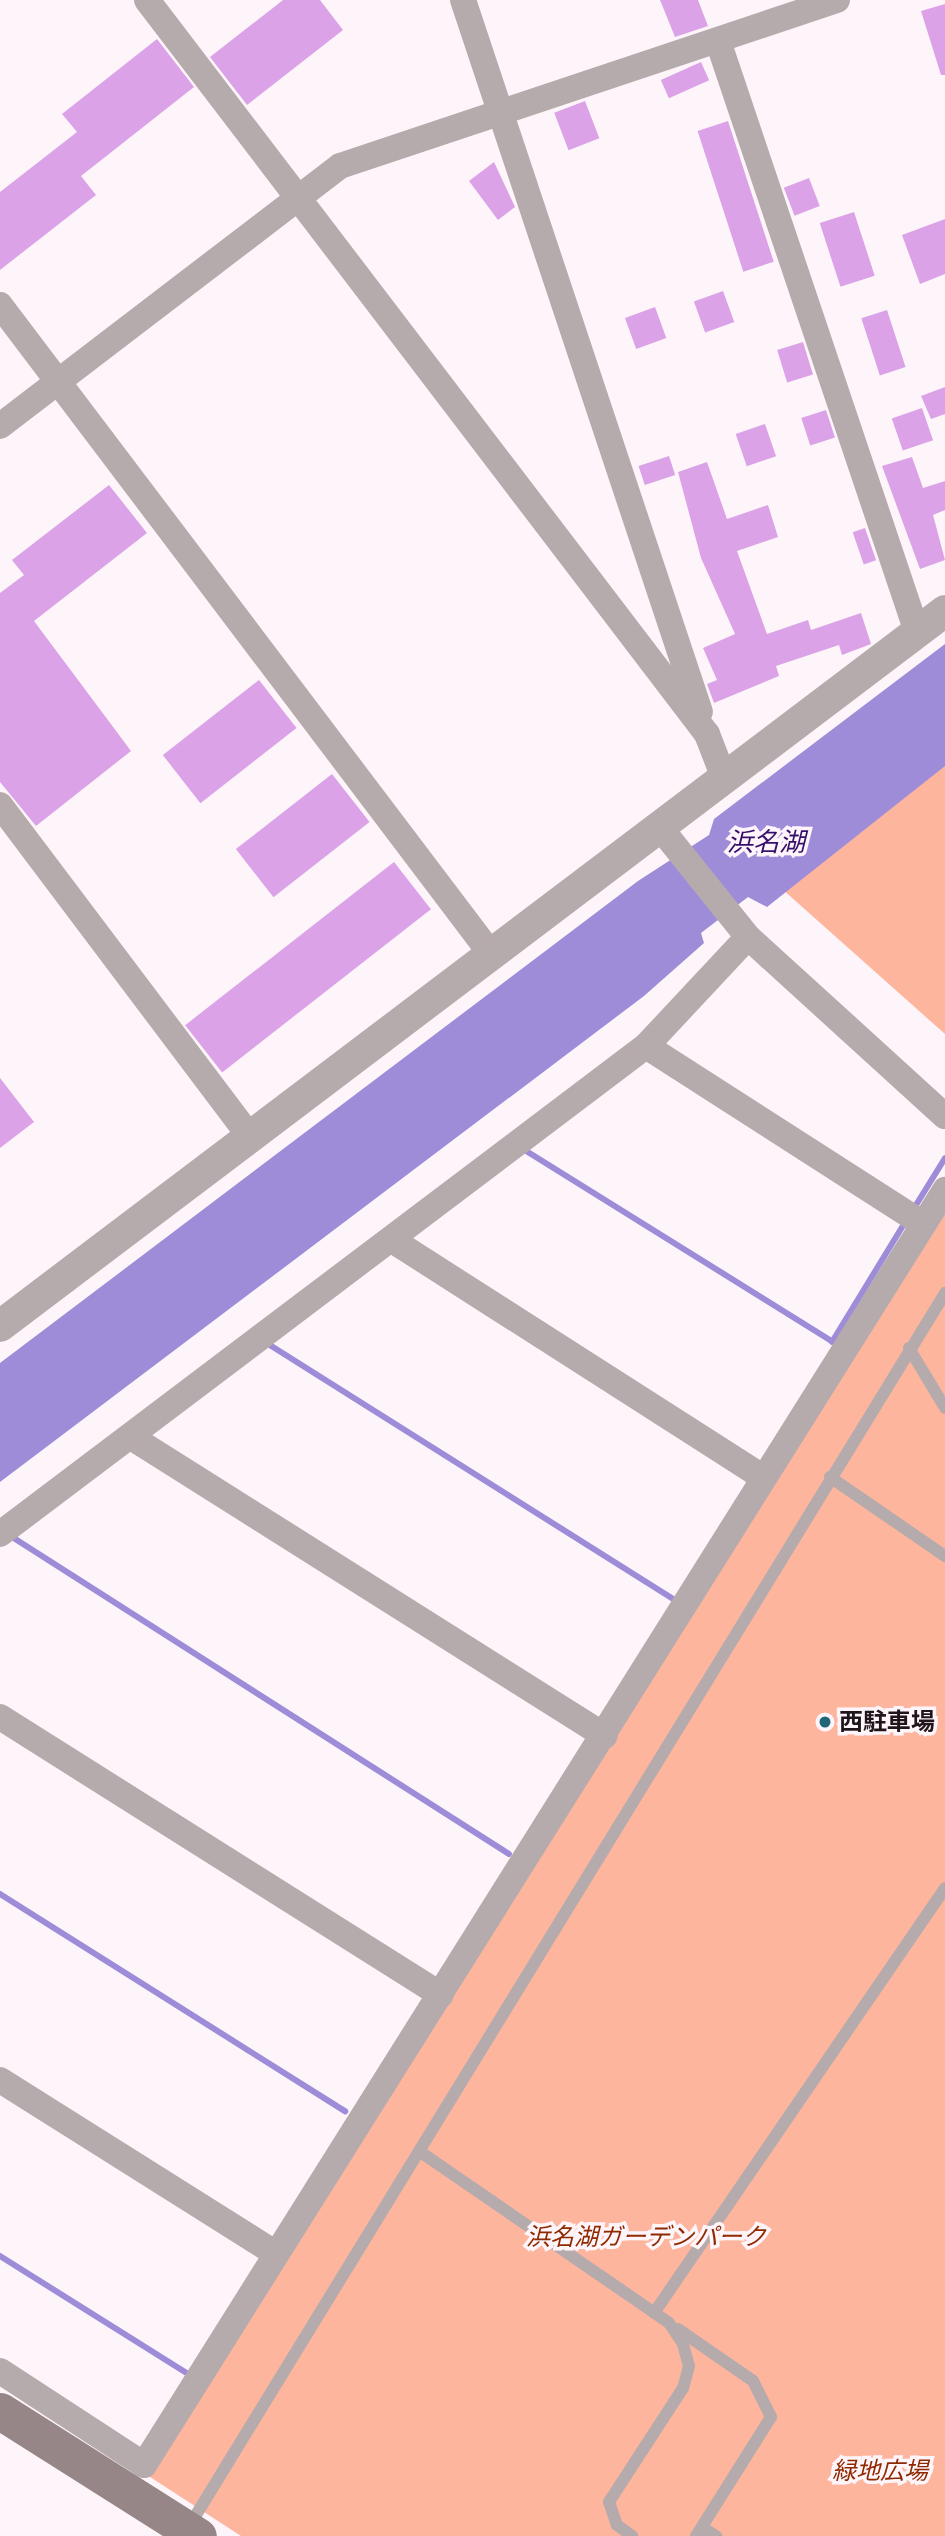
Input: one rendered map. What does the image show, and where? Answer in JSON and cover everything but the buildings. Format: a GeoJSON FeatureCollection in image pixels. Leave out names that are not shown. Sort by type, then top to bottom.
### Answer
{"type":"FeatureCollection","features":[{"type":"Feature","properties":{"kind":"main road"},"geometry":{"type":"LineString","coordinates":[[0,2411],[193,2533]]}},
{"type":"Feature","properties":{"kind":"street"},"geometry":{"type":"LineString","coordinates":[[148,0],[707,734]]}},
{"type":"Feature","properties":{"kind":"street"},"geometry":{"type":"LineString","coordinates":[[444,0],[491,117],[723,778]]}},
{"type":"Feature","properties":{"kind":"street"},"geometry":{"type":"LineString","coordinates":[[463,0],[491,117]]}},
{"type":"Feature","properties":{"kind":"street"},"geometry":{"type":"LineString","coordinates":[[0,426],[297,196],[340,166],[837,0]]}},
{"type":"Feature","properties":{"kind":"street"},"geometry":{"type":"LineString","coordinates":[[718,41],[917,632]]}},
{"type":"Feature","properties":{"kind":"street"},"geometry":{"type":"LineString","coordinates":[[0,305],[491,954]]}},
{"type":"Feature","properties":{"kind":"street"},"geometry":{"type":"LineString","coordinates":[[3,1317],[250,1137],[491,954],[663,831],[723,778],[945,611]]}},
{"type":"Feature","properties":{"kind":"street"},"geometry":{"type":"LineString","coordinates":[[0,806],[250,1137]]}},
{"type":"Feature","properties":{"kind":"street"},"geometry":{"type":"LineString","coordinates":[[663,831],[748,937],[945,1116]]}},
{"type":"Feature","properties":{"kind":"street"},"geometry":{"type":"LineString","coordinates":[[0,1534],[646,1046],[748,937]]}},
{"type":"Feature","properties":{"kind":"street"},"geometry":{"type":"LineString","coordinates":[[646,1046],[923,1224]]}},
{"type":"Feature","properties":{"kind":"street"},"geometry":{"type":"LineString","coordinates":[[0,2371],[145,2465],[275,2253],[605,1736],[761,1476],[945,1190]]}},
{"type":"Feature","properties":{"kind":"street"},"geometry":{"type":"LineString","coordinates":[[392,1240],[761,1476]]}},
{"type":"Feature","properties":{"kind":"street"},"geometry":{"type":"LineString","coordinates":[[131,1437],[605,1736]]}},
{"type":"Feature","properties":{"kind":"street"},"geometry":{"type":"LineString","coordinates":[[0,1717],[441,1995]]}},
{"type":"Feature","properties":{"kind":"street"},"geometry":{"type":"LineString","coordinates":[[0,2080],[275,2253]]}},
{"type":"Feature","properties":{"kind":"lane"},"geometry":{"type":"LineString","coordinates":[[193,2533],[419,2151],[945,1293]]}},
{"type":"Feature","properties":{"kind":"lane"},"geometry":{"type":"LineString","coordinates":[[909,1348],[945,1408]]}},
{"type":"Feature","properties":{"kind":"lane"},"geometry":{"type":"LineString","coordinates":[[830,1477],[945,1556]]}},
{"type":"Feature","properties":{"kind":"lane"},"geometry":{"type":"LineString","coordinates":[[654,2312],[945,1888]]}},
{"type":"Feature","properties":{"kind":"lane"},"geometry":{"type":"LineString","coordinates":[[419,2151],[753,2381],[769,2403],[768,2430],[699,2531],[716,2536]]}},
{"type":"Feature","properties":{"kind":"lane"},"geometry":{"type":"LineString","coordinates":[[632,2536],[617,2525],[609,2502],[687,2378],[688,2354],[669,2323]]}},
{"type":"Feature","properties":{"kind":"green space"},"geometry":{"type":"Polygon","coordinates":[[[945,726],[945,1034],[763,872],[945,726]]]}},
{"type":"Feature","properties":{"kind":"green space","name":"浜名湖ガーデンパーク"},"geometry":{"type":"Polygon","coordinates":[[[945,1205],[945,2536],[241,2536],[144,2473],[945,1205]]]}},
{"type":"Feature","properties":{"kind":"water","name":"浜名湖"},"geometry":{"type":"Polygon","coordinates":[[[945,644],[945,766],[767,907],[748,897],[701,933],[704,943],[644,996],[0,1482],[0,1363],[638,881],[709,835],[714,819],[945,644]]]}},
{"type":"Feature","properties":{"kind":"waterway"},"geometry":{"type":"LineString","coordinates":[[523,1149],[836,1344]]}},
{"type":"Feature","properties":{"kind":"waterway"},"geometry":{"type":"LineString","coordinates":[[916,1205],[945,1158]]}},
{"type":"Feature","properties":{"kind":"waterway"},"geometry":{"type":"LineString","coordinates":[[832,1342],[906,1221]]}},
{"type":"Feature","properties":{"kind":"waterway"},"geometry":{"type":"LineString","coordinates":[[265,1342],[672,1598]]}},
{"type":"Feature","properties":{"kind":"waterway"},"geometry":{"type":"LineString","coordinates":[[9,1535],[509,1854]]}},
{"type":"Feature","properties":{"kind":"waterway"},"geometry":{"type":"LineString","coordinates":[[0,1894],[345,2111]]}},
{"type":"Feature","properties":{"kind":"waterway"},"geometry":{"type":"LineString","coordinates":[[0,2256],[190,2375]]}},
{"type":"Feature","properties":{"kind":"place","name":"西駐車場"},"geometry":{"type":"Point","coordinates":[825,1722]}},
{"type":"Feature","properties":{"kind":"park label","name":"緑地広場"},"geometry":{"type":"Point","coordinates":[880,2471]}}]}
